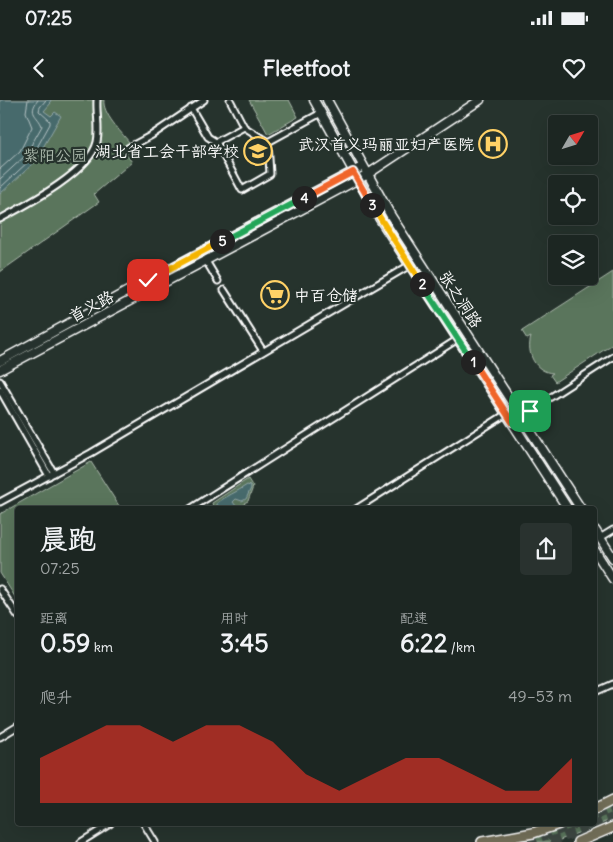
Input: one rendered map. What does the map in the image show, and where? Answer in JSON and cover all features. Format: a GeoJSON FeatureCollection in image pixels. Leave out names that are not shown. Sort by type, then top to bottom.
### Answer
{"type":"FeatureCollection","features":[{"type":"Feature","properties":{"kind":"main road","name":"张之洞路"},"geometry":{"type":"LineString","coordinates":[[314,100],[380,220],[566,506]]}},
{"type":"Feature","properties":{"kind":"main road","name":"张之洞路"},"geometry":{"type":"LineString","coordinates":[[327,100],[391,216],[579,506]]}},
{"type":"Feature","properties":{"kind":"main road","name":"首义路"},"geometry":{"type":"LineString","coordinates":[[0,370],[358,180],[366,170],[480,100]]}},
{"type":"Feature","properties":{"kind":"main road","name":"首义路"},"geometry":{"type":"LineString","coordinates":[[0,361],[148,280],[353,172],[366,170]]}},
{"type":"Feature","properties":{"kind":"main road"},"geometry":{"type":"LineString","coordinates":[[597,533],[613,558]]}},
{"type":"Feature","properties":{"kind":"main road"},"geometry":{"type":"LineString","coordinates":[[597,554],[613,579]]}},
{"type":"Feature","properties":{"kind":"main road"},"geometry":{"type":"LineString","coordinates":[[597,808],[613,800]]}},
{"type":"Feature","properties":{"kind":"main road"},"geometry":{"type":"LineString","coordinates":[[482,842],[533,833],[552,826]]}},
{"type":"Feature","properties":{"kind":"main road"},"geometry":{"type":"LineString","coordinates":[[578,842],[613,827]]}},
{"type":"Feature","properties":{"kind":"street"},"geometry":{"type":"LineString","coordinates":[[0,219],[45,194],[89,160],[97,142],[97,100]]}},
{"type":"Feature","properties":{"kind":"street"},"geometry":{"type":"LineString","coordinates":[[128,148],[152,135],[204,100]]}},
{"type":"Feature","properties":{"kind":"street"},"geometry":{"type":"LineString","coordinates":[[230,100],[244,127],[268,142]]}},
{"type":"Feature","properties":{"kind":"street"},"geometry":{"type":"LineString","coordinates":[[191,108],[208,136],[216,142],[242,190],[270,174],[268,142]]}},
{"type":"Feature","properties":{"kind":"street"},"geometry":{"type":"LineString","coordinates":[[268,142],[321,114]]}},
{"type":"Feature","properties":{"kind":"street"},"geometry":{"type":"LineString","coordinates":[[216,142],[244,127]]}},
{"type":"Feature","properties":{"kind":"street"},"geometry":{"type":"LineString","coordinates":[[204,261],[217,282]]}},
{"type":"Feature","properties":{"kind":"street"},"geometry":{"type":"LineString","coordinates":[[0,502],[52,475],[410,265]]}},
{"type":"Feature","properties":{"kind":"street"},"geometry":{"type":"LineString","coordinates":[[223,291],[262,352]]}},
{"type":"Feature","properties":{"kind":"street"},"geometry":{"type":"LineString","coordinates":[[195,506],[458,338]]}},
{"type":"Feature","properties":{"kind":"street"},"geometry":{"type":"LineString","coordinates":[[512,422],[613,357]]}},
{"type":"Feature","properties":{"kind":"street"},"geometry":{"type":"LineString","coordinates":[[0,381],[52,475]]}},
{"type":"Feature","properties":{"kind":"street"},"geometry":{"type":"LineString","coordinates":[[0,390],[52,475]]}},
{"type":"Feature","properties":{"kind":"street"},"geometry":{"type":"LineString","coordinates":[[361,506],[506,414]]}},
{"type":"Feature","properties":{"kind":"street"},"geometry":{"type":"LineString","coordinates":[[600,538],[613,530]]}},
{"type":"Feature","properties":{"kind":"street"},"geometry":{"type":"LineString","coordinates":[[0,589],[15,612]]}},
{"type":"Feature","properties":{"kind":"street"},"geometry":{"type":"LineString","coordinates":[[597,691],[613,684]]}},
{"type":"Feature","properties":{"kind":"street"},"geometry":{"type":"LineString","coordinates":[[0,737],[15,728]]}},
{"type":"Feature","properties":{"kind":"street"},"geometry":{"type":"LineString","coordinates":[[81,842],[107,826]]}},
{"type":"Feature","properties":{"kind":"street"},"geometry":{"type":"LineString","coordinates":[[145,826],[156,842]]}},
{"type":"Feature","properties":{"kind":"green space","name":"紫阳公园"},"geometry":{"type":"Polygon","coordinates":[[[0,100],[104,100],[106,111],[129,142],[124,146],[129,152],[126,154],[132,162],[94,194],[99,202],[0,272],[0,100]]]}},
{"type":"Feature","properties":{"kind":"green space"},"geometry":{"type":"Polygon","coordinates":[[[249,100],[289,100],[298,117],[268,134],[249,100]]]}},
{"type":"Feature","properties":{"kind":"green space"},"geometry":{"type":"Polygon","coordinates":[[[613,272],[613,344],[555,382],[550,375],[553,373],[541,369],[533,361],[530,349],[531,337],[527,339],[522,331],[593,285],[598,285],[598,282],[613,272]]]}},
{"type":"Feature","properties":{"kind":"green space"},"geometry":{"type":"Polygon","coordinates":[[[91,462],[119,506],[15,506],[15,597],[0,573],[0,514],[91,462]]]}},
{"type":"Feature","properties":{"kind":"green space"},"geometry":{"type":"Polygon","coordinates":[[[248,479],[253,487],[248,501],[244,503],[246,506],[213,506],[212,503],[248,479]]]}},
{"type":"Feature","properties":{"kind":"green space"},"geometry":{"type":"Polygon","coordinates":[[[613,805],[613,819],[597,825],[597,813],[613,805]]]}},
{"type":"Feature","properties":{"kind":"green space"},"geometry":{"type":"Polygon","coordinates":[[[565,826],[595,826],[555,842],[518,842],[565,826]]]}},
{"type":"Feature","properties":{"kind":"water"},"geometry":{"type":"Polygon","coordinates":[[[0,100],[51,100],[51,103],[44,111],[51,116],[55,112],[61,116],[34,163],[0,194],[0,100]]]}},
{"type":"Feature","properties":{"kind":"water"},"geometry":{"type":"Polygon","coordinates":[[[247,485],[251,488],[246,499],[242,501],[236,499],[233,502],[236,506],[218,506],[217,503],[247,485]]]}},
{"type":"Feature","properties":{"kind":"tunnel"},"geometry":{"type":"LineString","coordinates":[[216,282],[222,292]]}},
{"type":"Feature","properties":{"kind":"tunnel"},"geometry":{"type":"LineString","coordinates":[[597,814],[613,807]]}},
{"type":"Feature","properties":{"kind":"tunnel"},"geometry":{"type":"LineString","coordinates":[[597,824],[613,818]]}},
{"type":"Feature","properties":{"kind":"tunnel"},"geometry":{"type":"LineString","coordinates":[[527,842],[569,826]]}},
{"type":"Feature","properties":{"kind":"tunnel"},"geometry":{"type":"LineString","coordinates":[[550,842],[592,826]]}},
{"type":"Feature","properties":{"kind":"place","name":"武汉首义玛丽亚妇产医院"},"geometry":{"type":"Point","coordinates":[493,144]}},
{"type":"Feature","properties":{"kind":"place","name":"湖北省工会干部学校"},"geometry":{"type":"Point","coordinates":[258,151]}},
{"type":"Feature","properties":{"kind":"place","name":"中百仓储"},"geometry":{"type":"Point","coordinates":[275,295]}},
{"type":"Feature","properties":{"kind":"route"},"geometry":{"type":"LineString","coordinates":[[148,280],[353,172],[380,220],[512,422],[530,411]]}}]}
